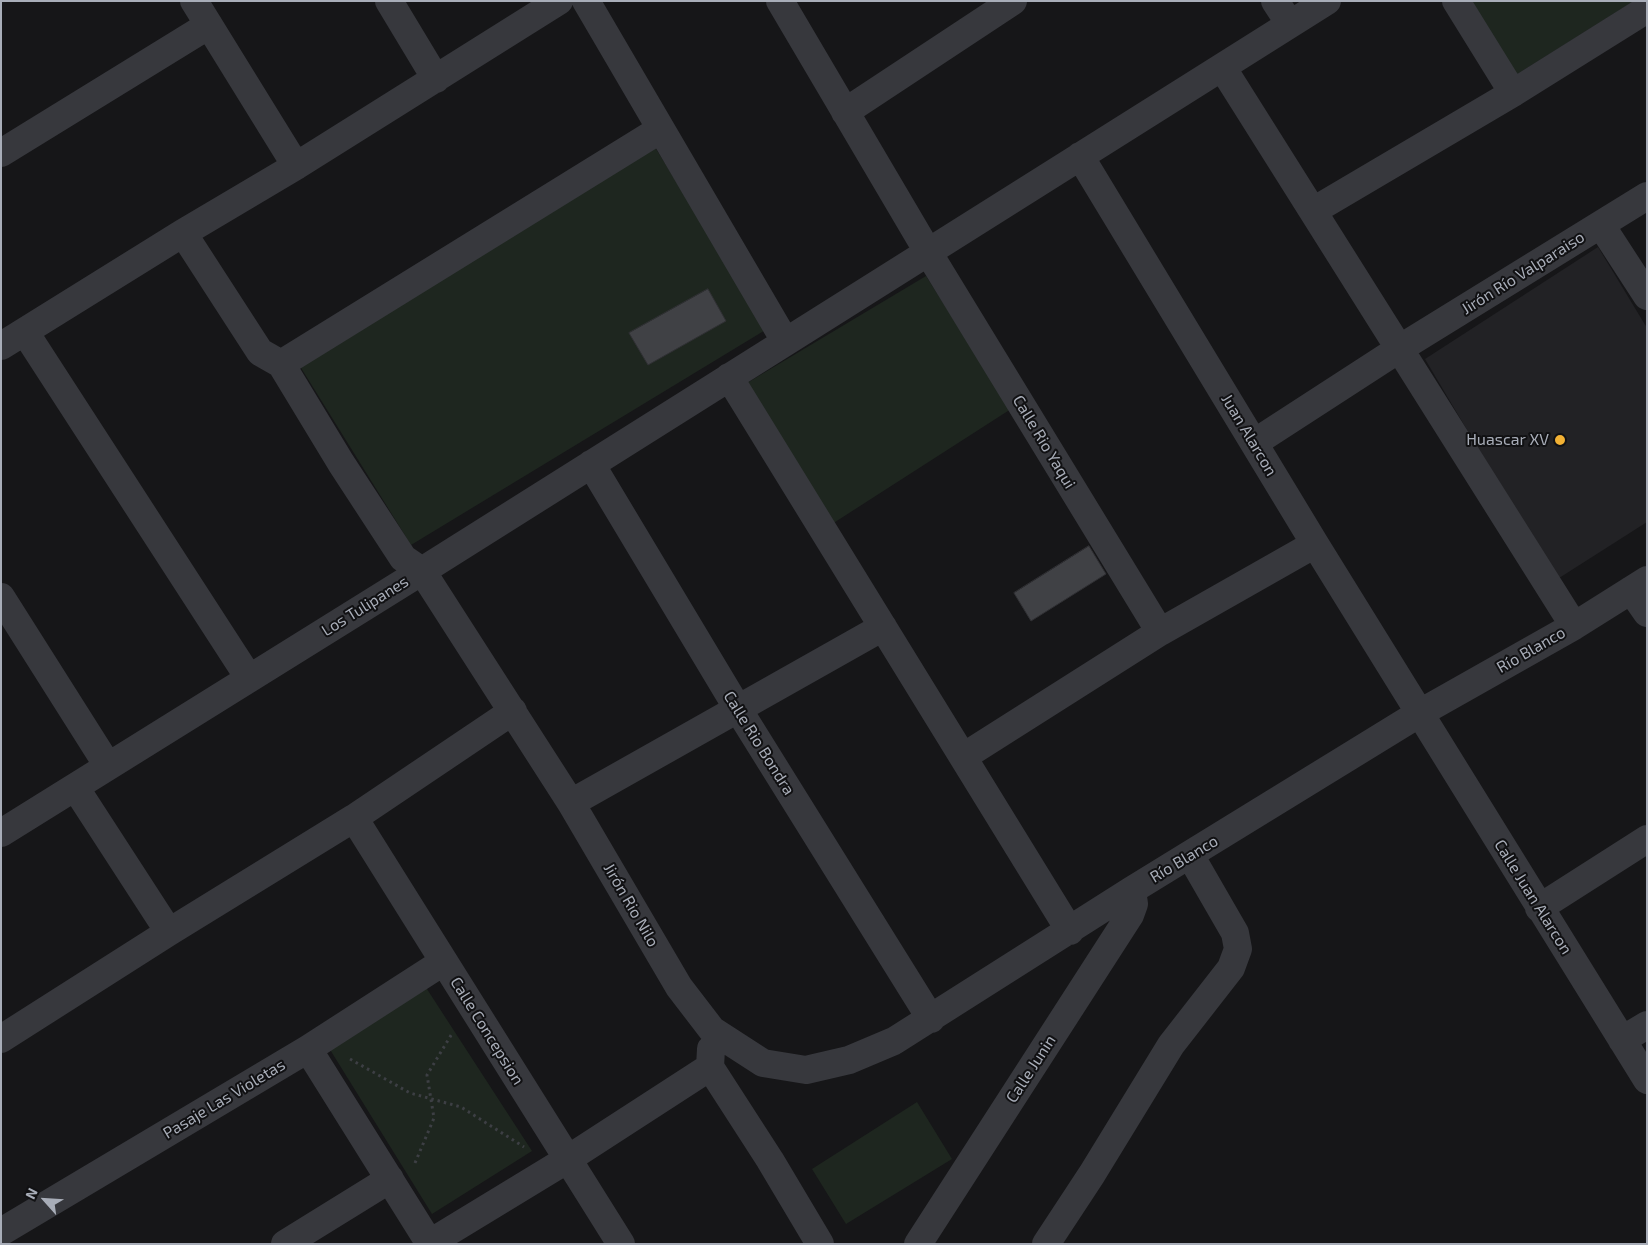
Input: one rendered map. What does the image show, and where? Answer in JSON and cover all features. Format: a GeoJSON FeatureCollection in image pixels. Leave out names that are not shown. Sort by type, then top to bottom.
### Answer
{"type":"FeatureCollection","features":[{"type":"Feature","properties":{"kind":"street"},"geometry":{"type":"LineString","coordinates":[[194,1],[296,166]]}},
{"type":"Feature","properties":{"kind":"street"},"geometry":{"type":"LineString","coordinates":[[389,1],[436,79]]}},
{"type":"Feature","properties":{"kind":"street"},"geometry":{"type":"LineString","coordinates":[[1,346],[183,233],[296,166],[559,1]]}},
{"type":"Feature","properties":{"kind":"street"},"geometry":{"type":"LineString","coordinates":[[586,1],[785,342]]}},
{"type":"Feature","properties":{"kind":"street","name":"Calle Rio Yaqui"},"geometry":{"type":"LineString","coordinates":[[780,1],[928,252],[1160,632]]}},
{"type":"Feature","properties":{"kind":"street"},"geometry":{"type":"LineString","coordinates":[[845,112],[1013,1]]}},
{"type":"Feature","properties":{"kind":"street"},"geometry":{"type":"LineString","coordinates":[[1274,1],[1290,24]]}},
{"type":"Feature","properties":{"kind":"street","name":"Los Tulipanes"},"geometry":{"type":"LineString","coordinates":[[1,833],[422,571],[1327,1]]}},
{"type":"Feature","properties":{"kind":"street"},"geometry":{"type":"LineString","coordinates":[[1456,1],[1513,93]]}},
{"type":"Feature","properties":{"kind":"street"},"geometry":{"type":"LineString","coordinates":[[1313,211],[1513,93],[1647,9]]}},
{"type":"Feature","properties":{"kind":"street"},"geometry":{"type":"LineString","coordinates":[[1,153],[208,25]]}},
{"type":"Feature","properties":{"kind":"street"},"geometry":{"type":"LineString","coordinates":[[1222,67],[1574,626]]}},
{"type":"Feature","properties":{"kind":"street"},"geometry":{"type":"LineString","coordinates":[[281,364],[661,129]]}},
{"type":"Feature","properties":{"kind":"street","name":"Juan Alarcon"},"geometry":{"type":"LineString","coordinates":[[1080,156],[1420,714]]}},
{"type":"Feature","properties":{"kind":"street","name":"Jirón Río Valparaiso"},"geometry":{"type":"LineString","coordinates":[[1254,443],[1399,349],[1647,196]]}},
{"type":"Feature","properties":{"kind":"street"},"geometry":{"type":"LineString","coordinates":[[1601,225],[1647,296]]}},
{"type":"Feature","properties":{"kind":"street"},"geometry":{"type":"LineString","coordinates":[[183,233],[260,352],[281,364],[341,463],[403,558],[422,571]]}},
{"type":"Feature","properties":{"kind":"street"},"geometry":{"type":"LineString","coordinates":[[25,332],[249,678]]}},
{"type":"Feature","properties":{"kind":"street"},"geometry":{"type":"LineString","coordinates":[[729,377],[1070,931]]}},
{"type":"Feature","properties":{"kind":"street","name":"Calle Rio Bondra"},"geometry":{"type":"LineString","coordinates":[[591,464],[738,709],[931,1019]]}},
{"type":"Feature","properties":{"kind":"street"},"geometry":{"type":"LineString","coordinates":[[963,757],[1160,632],[1315,544]]}},
{"type":"Feature","properties":{"kind":"street","name":"Jirón Rio Nilo"},"geometry":{"type":"LineString","coordinates":[[422,571],[571,803],[679,988],[712,1030]]}},
{"type":"Feature","properties":{"kind":"street"},"geometry":{"type":"LineString","coordinates":[[1639,585],[1647,613]]}},
{"type":"Feature","properties":{"kind":"street","name":"Río Blanco"},"geometry":{"type":"LineString","coordinates":[[712,1030],[764,1064],[806,1070],[849,1060],[894,1041],[1132,890],[1420,714],[1574,626],[1639,585]]}},
{"type":"Feature","properties":{"kind":"street"},"geometry":{"type":"LineString","coordinates":[[5,614],[108,766]]}},
{"type":"Feature","properties":{"kind":"street"},"geometry":{"type":"LineString","coordinates":[[571,803],[883,627]]}},
{"type":"Feature","properties":{"kind":"street"},"geometry":{"type":"LineString","coordinates":[[1,1039],[169,932],[354,818],[513,711]]}},
{"type":"Feature","properties":{"kind":"street","name":"Calle Juan Alarcon"},"geometry":{"type":"LineString","coordinates":[[1420,714],[1647,1080]]}},
{"type":"Feature","properties":{"kind":"street"},"geometry":{"type":"LineString","coordinates":[[75,787],[169,932]]}},
{"type":"Feature","properties":{"kind":"street","name":"Calle Concepsion"},"geometry":{"type":"LineString","coordinates":[[354,818],[621,1244]]}},
{"type":"Feature","properties":{"kind":"street"},"geometry":{"type":"LineString","coordinates":[[1539,908],[1647,840]]}},
{"type":"Feature","properties":{"kind":"street"},"geometry":{"type":"LineString","coordinates":[[1046,1244],[1092,1174],[1171,1045],[1231,968],[1238,949],[1235,933],[1190,855]]}},
{"type":"Feature","properties":{"kind":"street","name":"Calle Junin"},"geometry":{"type":"LineString","coordinates":[[918,1244],[1130,915],[1134,904],[1132,890]]}},
{"type":"Feature","properties":{"kind":"street","name":"Pasaje Las Violetas"},"geometry":{"type":"LineString","coordinates":[[1,1232],[308,1049],[443,962]]}},
{"type":"Feature","properties":{"kind":"street"},"geometry":{"type":"LineString","coordinates":[[1622,1040],[1647,1025]]}},
{"type":"Feature","properties":{"kind":"street"},"geometry":{"type":"LineString","coordinates":[[712,1030],[710,1067],[770,1160],[820,1244]]}},
{"type":"Feature","properties":{"kind":"street"},"geometry":{"type":"LineString","coordinates":[[308,1049],[401,1173],[430,1243],[568,1159],[710,1067]]}},
{"type":"Feature","properties":{"kind":"street"},"geometry":{"type":"LineString","coordinates":[[285,1244],[401,1173]]}},
{"type":"Feature","properties":{"kind":"path"},"geometry":{"type":"LineString","coordinates":[[401,1173],[434,1118],[427,1075],[453,1032]]}},
{"type":"Feature","properties":{"kind":"path"},"geometry":{"type":"LineString","coordinates":[[349,1059],[410,1093],[461,1107],[531,1151]]}},
{"type":"Feature","properties":{"kind":"shaded area"},"geometry":{"type":"Polygon","coordinates":[[[1465,1],[1634,1],[1511,78],[1465,1]]]}},
{"type":"Feature","properties":{"kind":"shaded area"},"geometry":{"type":"Polygon","coordinates":[[[653,144],[767,329],[411,545],[298,363],[653,144]]]}},
{"type":"Feature","properties":{"kind":"shaded area","name":"Huascar XV"},"geometry":{"type":"Polygon","coordinates":[[[1598,247],[1647,328],[1647,522],[1556,580],[1425,359],[1598,247]]]}},
{"type":"Feature","properties":{"kind":"shaded area"},"geometry":{"type":"Polygon","coordinates":[[[926,276],[1011,409],[832,524],[742,386],[926,276]]]}},
{"type":"Feature","properties":{"kind":"shaded area"},"geometry":{"type":"Polygon","coordinates":[[[425,986],[532,1151],[432,1214],[329,1048],[425,986]]]}},
{"type":"Feature","properties":{"kind":"shaded area"},"geometry":{"type":"Polygon","coordinates":[[[917,1102],[952,1159],[846,1224],[812,1169],[917,1102]]]}},
{"type":"Feature","properties":{"kind":"building"},"geometry":{"type":"Polygon","coordinates":[[[708,289],[726,321],[648,365],[629,333],[708,289]]]}},
{"type":"Feature","properties":{"kind":"building"},"geometry":{"type":"Polygon","coordinates":[[[1089,546],[1106,574],[1031,621],[1014,593],[1089,546]]]}},
{"type":"Feature","properties":{"kind":"place","name":"Huascar XV"},"geometry":{"type":"Point","coordinates":[1560,440]}}]}
